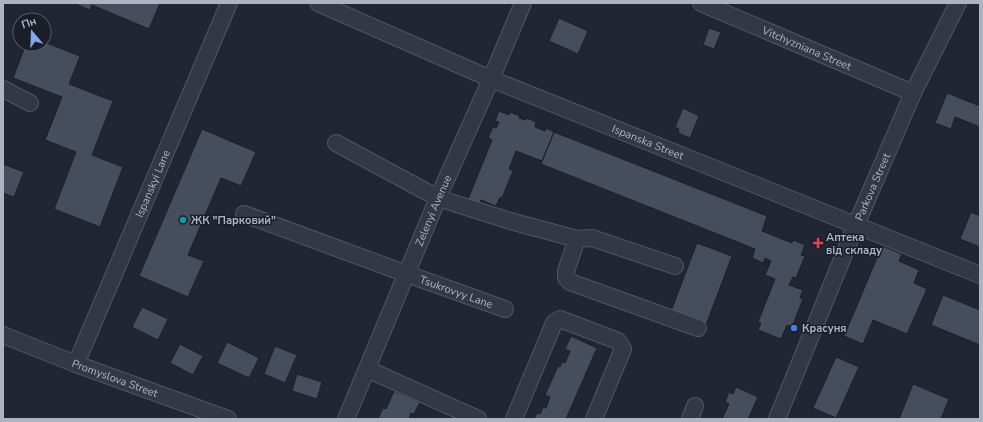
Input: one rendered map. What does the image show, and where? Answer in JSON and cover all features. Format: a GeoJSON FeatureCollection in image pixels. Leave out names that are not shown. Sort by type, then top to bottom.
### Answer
{"type":"FeatureCollection","features":[{"type":"Feature","properties":{"kind":"street","name":"Ispanskyi Lane"},"geometry":{"type":"LineString","coordinates":[[76,364],[229,3]]}},
{"type":"Feature","properties":{"kind":"street","name":"Ispanska Street"},"geometry":{"type":"LineString","coordinates":[[318,3],[491,79],[980,275]]}},
{"type":"Feature","properties":{"kind":"street","name":"Zelenyi Avenue"},"geometry":{"type":"LineString","coordinates":[[346,419],[438,198],[523,3]]}},
{"type":"Feature","properties":{"kind":"street","name":"Vitchyzniana Street"},"geometry":{"type":"LineString","coordinates":[[701,3],[913,93]]}},
{"type":"Feature","properties":{"kind":"street","name":"Parkova Street"},"geometry":{"type":"LineString","coordinates":[[777,419],[856,225],[913,93],[958,3]]}},
{"type":"Feature","properties":{"kind":"street"},"geometry":{"type":"LineString","coordinates":[[3,89],[30,102]]}},
{"type":"Feature","properties":{"kind":"street"},"geometry":{"type":"LineString","coordinates":[[336,143],[438,198],[510,221],[577,239],[592,238],[675,266]]}},
{"type":"Feature","properties":{"kind":"street","name":"Tsukrovyy Lane"},"geometry":{"type":"LineString","coordinates":[[244,214],[505,309]]}},
{"type":"Feature","properties":{"kind":"street"},"geometry":{"type":"LineString","coordinates":[[577,239],[566,271],[566,278],[570,282],[698,328]]}},
{"type":"Feature","properties":{"kind":"street"},"geometry":{"type":"LineString","coordinates":[[514,419],[554,323],[560,319],[618,341],[623,349],[594,419]]}},
{"type":"Feature","properties":{"kind":"street","name":"Promyslova Street"},"geometry":{"type":"LineString","coordinates":[[3,335],[76,364],[228,419]]}},
{"type":"Feature","properties":{"kind":"street"},"geometry":{"type":"LineString","coordinates":[[367,369],[478,419]]}},
{"type":"Feature","properties":{"kind":"building"},"geometry":{"type":"Polygon","coordinates":[[[73,3],[160,3],[149,29],[92,5],[90,10],[73,3]]]}},
{"type":"Feature","properties":{"kind":"building"},"geometry":{"type":"Polygon","coordinates":[[[559,18],[588,31],[578,54],[549,41],[559,18]]]}},
{"type":"Feature","properties":{"kind":"building"},"geometry":{"type":"Polygon","coordinates":[[[709,28],[721,32],[714,49],[703,45],[709,28]]]}},
{"type":"Feature","properties":{"kind":"building"},"geometry":{"type":"Polygon","coordinates":[[[52,45],[80,56],[69,84],[113,101],[92,155],[123,167],[100,227],[54,209],[76,152],[45,140],[62,97],[13,78],[23,52],[52,52],[52,45]]]}},
{"type":"Feature","properties":{"kind":"building"},"geometry":{"type":"Polygon","coordinates":[[[947,93],[980,106],[980,127],[955,117],[951,129],[935,123],[947,93]]]}},
{"type":"Feature","properties":{"kind":"building"},"geometry":{"type":"Polygon","coordinates":[[[683,108],[699,116],[690,138],[678,133],[679,129],[675,127],[683,108]]]}},
{"type":"Feature","properties":{"kind":"building"},"geometry":{"type":"Polygon","coordinates":[[[499,111],[509,115],[510,112],[520,116],[519,118],[526,120],[527,118],[536,122],[535,127],[545,131],[546,128],[554,132],[542,161],[516,151],[509,169],[513,171],[502,198],[500,197],[496,206],[481,200],[479,204],[468,199],[492,140],[488,138],[493,127],[496,128],[499,122],[495,121],[499,111]]]}},
{"type":"Feature","properties":{"kind":"building","name":"ЖК \"Парковий\""},"geometry":{"type":"Polygon","coordinates":[[[202,129],[256,152],[241,186],[221,178],[188,255],[204,261],[188,297],[139,276],[202,129]]]}},
{"type":"Feature","properties":{"kind":"building"},"geometry":{"type":"Polygon","coordinates":[[[554,132],[767,216],[762,231],[792,243],[793,240],[805,245],[801,255],[805,256],[796,278],[793,277],[789,285],[803,290],[800,298],[803,299],[792,327],[787,325],[781,339],[758,330],[761,323],[758,322],[775,279],[765,275],[771,261],[765,258],[763,263],[752,258],[755,249],[541,164],[554,132]]]}},
{"type":"Feature","properties":{"kind":"building"},"geometry":{"type":"Polygon","coordinates":[[[3,164],[24,172],[14,197],[3,193],[3,164]]]}},
{"type":"Feature","properties":{"kind":"building"},"geometry":{"type":"Polygon","coordinates":[[[971,212],[980,216],[980,247],[960,239],[971,212]]]}},
{"type":"Feature","properties":{"kind":"building"},"geometry":{"type":"Polygon","coordinates":[[[697,243],[732,256],[706,325],[671,311],[697,243]]]}},
{"type":"Feature","properties":{"kind":"building"},"geometry":{"type":"Polygon","coordinates":[[[882,246],[902,254],[899,261],[919,270],[914,283],[927,289],[907,334],[873,320],[863,344],[844,336],[882,246]]]}},
{"type":"Feature","properties":{"kind":"building"},"geometry":{"type":"Polygon","coordinates":[[[943,295],[980,310],[980,345],[931,325],[943,295]]]}},
{"type":"Feature","properties":{"kind":"building"},"geometry":{"type":"Polygon","coordinates":[[[142,307],[168,319],[158,340],[132,327],[142,307]]]}},
{"type":"Feature","properties":{"kind":"building"},"geometry":{"type":"Polygon","coordinates":[[[571,336],[597,348],[566,419],[534,419],[537,413],[540,414],[543,407],[546,408],[550,397],[545,395],[558,366],[560,367],[562,362],[565,363],[570,351],[565,349],[571,336]]]}},
{"type":"Feature","properties":{"kind":"building"},"geometry":{"type":"Polygon","coordinates":[[[227,342],[259,358],[249,378],[217,363],[227,342]]]}},
{"type":"Feature","properties":{"kind":"building"},"geometry":{"type":"Polygon","coordinates":[[[180,344],[203,356],[193,375],[170,363],[180,344]]]}},
{"type":"Feature","properties":{"kind":"building"},"geometry":{"type":"Polygon","coordinates":[[[275,346],[297,355],[285,383],[264,374],[275,346]]]}},
{"type":"Feature","properties":{"kind":"building"},"geometry":{"type":"Polygon","coordinates":[[[836,357],[859,367],[836,418],[813,408],[836,357]]]}},
{"type":"Feature","properties":{"kind":"building"},"geometry":{"type":"Polygon","coordinates":[[[297,374],[322,382],[317,399],[292,391],[297,374]]]}},
{"type":"Feature","properties":{"kind":"building"},"geometry":{"type":"Polygon","coordinates":[[[913,384],[949,399],[941,419],[899,419],[913,384]]]}},
{"type":"Feature","properties":{"kind":"building"},"geometry":{"type":"Polygon","coordinates":[[[736,387],[758,397],[748,419],[722,419],[729,404],[725,402],[729,392],[733,394],[736,387]]]}},
{"type":"Feature","properties":{"kind":"building"},"geometry":{"type":"Polygon","coordinates":[[[394,391],[420,402],[414,414],[411,413],[409,419],[378,419],[383,408],[386,409],[394,391]]]}},
{"type":"Feature","properties":{"kind":"place","name":"ЖК \"Парковий\""},"geometry":{"type":"Point","coordinates":[183,220]}},
{"type":"Feature","properties":{"kind":"place","name":"Аптека від складу"},"geometry":{"type":"Point","coordinates":[818,243]}},
{"type":"Feature","properties":{"kind":"place","name":"Красуня"},"geometry":{"type":"Point","coordinates":[794,328]}}]}
